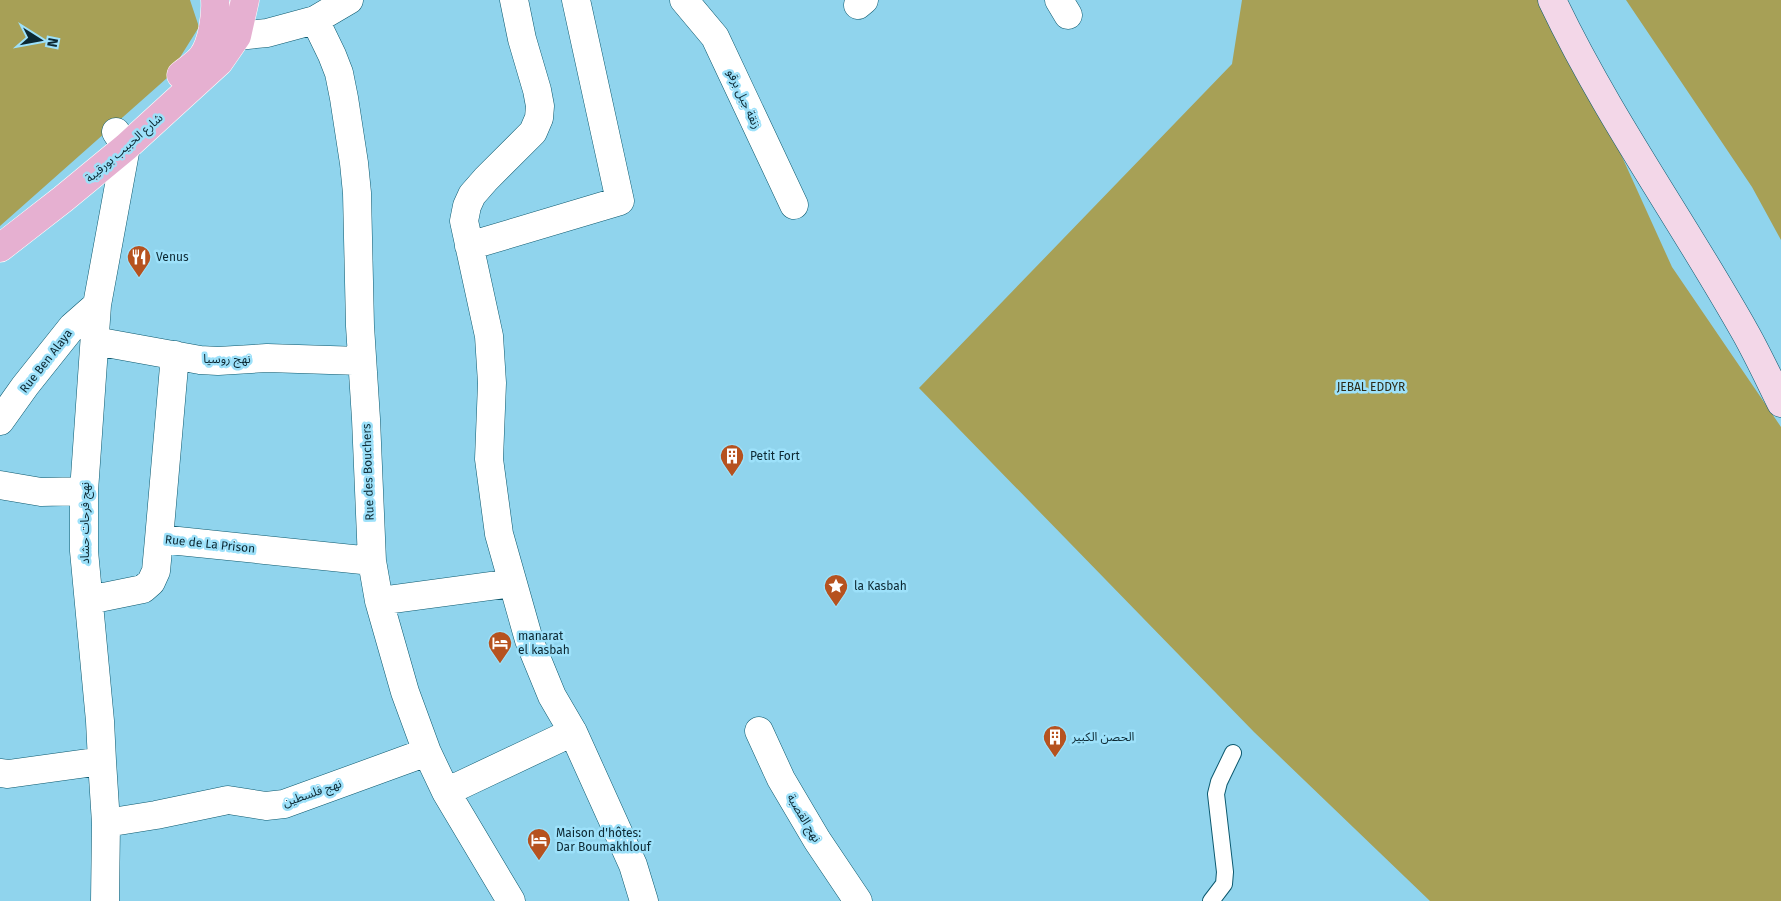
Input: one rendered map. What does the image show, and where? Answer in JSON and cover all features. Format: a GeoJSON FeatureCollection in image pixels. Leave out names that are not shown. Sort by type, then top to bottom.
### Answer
{"type":"FeatureCollection","features":[{"type":"Feature","properties":{"kind":"main road"},"geometry":{"type":"LineString","coordinates":[[215,0],[224,35]]}},
{"type":"Feature","properties":{"kind":"main road"},"geometry":{"type":"LineString","coordinates":[[224,35],[245,0]]}},
{"type":"Feature","properties":{"kind":"main road","name":"شارع الحبيب بورقيبة"},"geometry":{"type":"LineString","coordinates":[[0,248],[63,200],[224,35]]}},
{"type":"Feature","properties":{"kind":"main road","name":"شارع الحبيب بورقيبة"},"geometry":{"type":"LineString","coordinates":[[0,230],[121,140]]}},
{"type":"Feature","properties":{"kind":"street"},"geometry":{"type":"LineString","coordinates":[[224,35],[267,33],[315,20],[349,0]]}},
{"type":"Feature","properties":{"kind":"street"},"geometry":{"type":"LineString","coordinates":[[514,0],[522,39],[537,90],[540,106],[539,118],[533,132],[472,194],[464,221],[484,303],[489,336],[492,383],[489,459],[499,534],[529,640],[552,696],[573,732],[633,865],[644,901]]}},
{"type":"Feature","properties":{"kind":"street"},"geometry":{"type":"LineString","coordinates":[[469,246],[620,201],[576,0]]}},
{"type":"Feature","properties":{"kind":"street","name":"زنقة جبل برقو"},"geometry":{"type":"LineString","coordinates":[[684,0],[715,37],[794,205]]}},
{"type":"Feature","properties":{"kind":"street"},"geometry":{"type":"LineString","coordinates":[[1552,0],[1571,40],[1606,102],[1746,332],[1781,403]]}},
{"type":"Feature","properties":{"kind":"street","name":"Rue des Bouchers"},"geometry":{"type":"LineString","coordinates":[[315,20],[339,73],[354,163],[359,222],[361,361],[366,419],[372,561],[379,601],[426,752],[446,792],[511,901]]}},
{"type":"Feature","properties":{"kind":"street","name":"نهج فرحات حشاد"},"geometry":{"type":"LineString","coordinates":[[105,901],[106,823],[84,551],[84,491],[97,306],[121,140]]}},
{"type":"Feature","properties":{"kind":"street","name":"Rue Ben Alaya"},"geometry":{"type":"LineString","coordinates":[[0,422],[25,386],[72,327],[97,306]]}},
{"type":"Feature","properties":{"kind":"street","name":"نهج روسيا"},"geometry":{"type":"LineString","coordinates":[[95,342],[200,360],[218,361],[267,358],[361,361]]}},
{"type":"Feature","properties":{"kind":"street"},"geometry":{"type":"LineString","coordinates":[[159,539],[175,355]]}},
{"type":"Feature","properties":{"kind":"street"},"geometry":{"type":"LineString","coordinates":[[0,485],[41,492],[84,491]]}},
{"type":"Feature","properties":{"kind":"street","name":"Rue de La Prison"},"geometry":{"type":"LineString","coordinates":[[89,600],[143,589],[151,582],[156,571],[159,539],[372,561]]}},
{"type":"Feature","properties":{"kind":"street"},"geometry":{"type":"LineString","coordinates":[[379,601],[512,584]]}},
{"type":"Feature","properties":{"kind":"street","name":"نهج القصبة"},"geometry":{"type":"LineString","coordinates":[[759,731],[781,779],[817,840],[858,901]]}},
{"type":"Feature","properties":{"kind":"street"},"geometry":{"type":"LineString","coordinates":[[446,792],[573,732]]}},
{"type":"Feature","properties":{"kind":"street","name":"نهج فلسطين"},"geometry":{"type":"LineString","coordinates":[[106,823],[228,800],[266,806],[284,804],[426,752]]}},
{"type":"Feature","properties":{"kind":"street"},"geometry":{"type":"LineString","coordinates":[[0,773],[8,774],[102,761]]}},
{"type":"Feature","properties":{"kind":"lane"},"geometry":{"type":"LineString","coordinates":[[1211,901],[1224,884],[1225,872],[1216,794],[1219,782],[1233,753]]}},
{"type":"Feature","properties":{"kind":"green space"},"geometry":{"type":"Polygon","coordinates":[[[0,0],[190,0],[199,27],[167,78],[0,226],[0,0]]]}},
{"type":"Feature","properties":{"kind":"green space","name":"JEBAL EDDYR"},"geometry":{"type":"Polygon","coordinates":[[[1242,0],[1551,0],[1672,267],[1781,427],[1781,901],[1430,901],[1254,732],[919,388],[1232,64],[1242,0]]]}},
{"type":"Feature","properties":{"kind":"green space"},"geometry":{"type":"Polygon","coordinates":[[[1626,0],[1781,0],[1781,240],[1752,187],[1626,0]]]}},
{"type":"Feature","properties":{"kind":"place","name":"Venus"},"geometry":{"type":"Point","coordinates":[139,278]}},
{"type":"Feature","properties":{"kind":"place","name":"Petit Fort"},"geometry":{"type":"Point","coordinates":[732,477]}},
{"type":"Feature","properties":{"kind":"place","name":"la Kasbah"},"geometry":{"type":"Point","coordinates":[836,607]}},
{"type":"Feature","properties":{"kind":"place","name":"manarat el kasbah"},"geometry":{"type":"Point","coordinates":[500,664]}},
{"type":"Feature","properties":{"kind":"place","name":"الحصن الكبير"},"geometry":{"type":"Point","coordinates":[1055,758]}},
{"type":"Feature","properties":{"kind":"place","name":"Maison d'hôtes: Dar Boumakhlouf"},"geometry":{"type":"Point","coordinates":[539,861]}}]}
